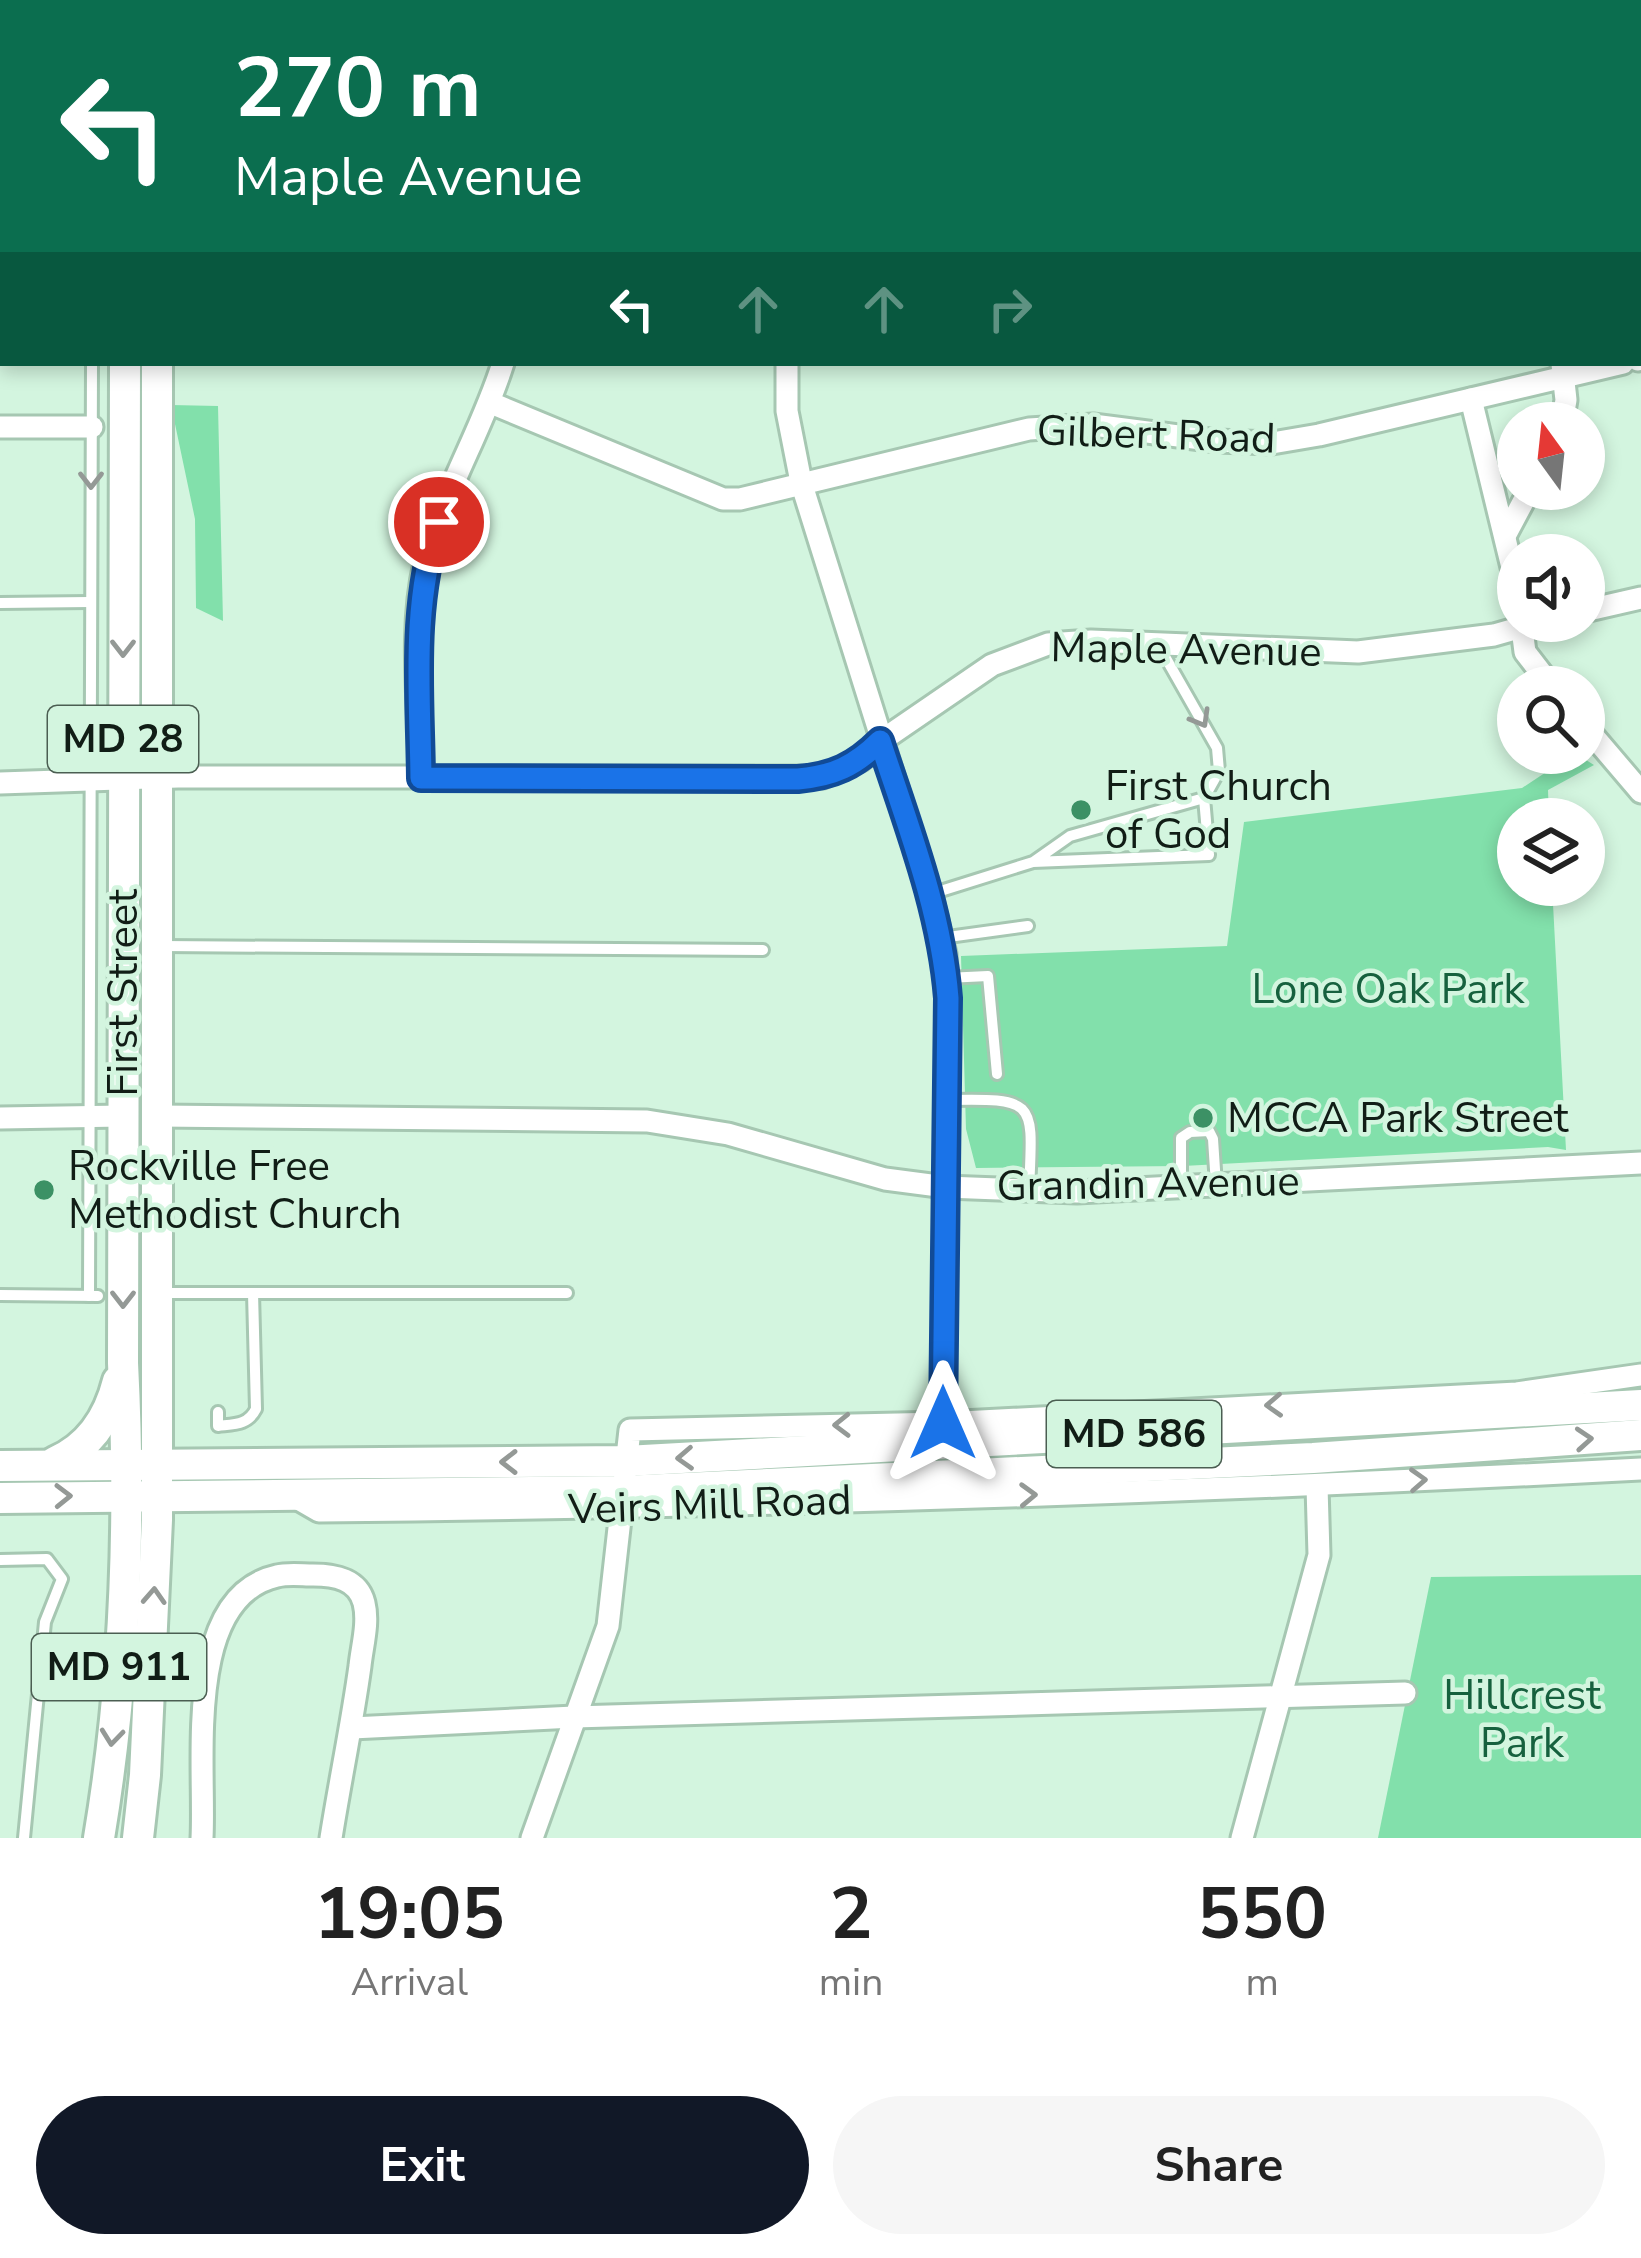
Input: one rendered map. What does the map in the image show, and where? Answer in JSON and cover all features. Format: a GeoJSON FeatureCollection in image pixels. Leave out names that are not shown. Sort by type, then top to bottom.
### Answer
{"type":"FeatureCollection","features":[{"type":"Feature","properties":{"kind":"main road","name":"First Street"},"geometry":{"type":"LineString","coordinates":[[124,366],[123,1363],[141,1479],[146,1775],[138,1838]]}},
{"type":"Feature","properties":{"kind":"main road","name":"First Street"},"geometry":{"type":"LineString","coordinates":[[99,1838],[157,1360],[157,366]]}},
{"type":"Feature","properties":{"kind":"main road"},"geometry":{"type":"LineString","coordinates":[[157,1360],[163,1406],[185,1444],[255,1463]]}},
{"type":"Feature","properties":{"kind":"main road","name":"MD 28"},"geometry":{"type":"LineString","coordinates":[[49,1465],[75,1454],[91,1439],[113,1399],[123,1363]]}},
{"type":"Feature","properties":{"kind":"main road","name":"Veirs Mill Road"},"geometry":{"type":"LineString","coordinates":[[0,1466],[49,1465],[287,1492],[624,1487],[943,1447],[1641,1405]]}},
{"type":"Feature","properties":{"kind":"main road","name":"Veirs Mill Road"},"geometry":{"type":"LineString","coordinates":[[943,1447],[1312,1458],[1641,1436]]}},
{"type":"Feature","properties":{"kind":"main road","name":"Veirs Mill Road"},"geometry":{"type":"LineString","coordinates":[[0,1498],[255,1463],[624,1487]]}},
{"type":"Feature","properties":{"kind":"street"},"geometry":{"type":"LineString","coordinates":[[421,778],[418,610],[425,563],[502,366]]}},
{"type":"Feature","properties":{"kind":"street"},"geometry":{"type":"LineString","coordinates":[[787,366],[787,411],[801,482],[941,938],[946,979],[943,1447]]}},
{"type":"Feature","properties":{"kind":"street","name":"Gilbert Road"},"geometry":{"type":"LineString","coordinates":[[491,403],[723,500],[1029,429],[1093,425],[1217,441],[1272,442],[1319,435],[1471,399],[1563,370],[1597,366]]}},
{"type":"Feature","properties":{"kind":"street"},"geometry":{"type":"LineString","coordinates":[[1563,370],[1566,402]]}},
{"type":"Feature","properties":{"kind":"street"},"geometry":{"type":"LineString","coordinates":[[1471,399],[1505,534]]}},
{"type":"Feature","properties":{"kind":"street"},"geometry":{"type":"LineString","coordinates":[[0,427],[92,427]]}},
{"type":"Feature","properties":{"kind":"street"},"geometry":{"type":"LineString","coordinates":[[1505,534],[1518,510]]}},
{"type":"Feature","properties":{"kind":"street"},"geometry":{"type":"LineString","coordinates":[[1605,606],[1641,598]]}},
{"type":"Feature","properties":{"kind":"street","name":"Maple Avenue"},"geometry":{"type":"LineString","coordinates":[[0,783],[158,778],[811,778],[846,769],[992,665],[1048,644],[1091,641],[1358,652],[1497,633]]}},
{"type":"Feature","properties":{"kind":"street"},"geometry":{"type":"LineString","coordinates":[[1605,750],[1641,792]]}},
{"type":"Feature","properties":{"kind":"street"},"geometry":{"type":"LineString","coordinates":[[0,1118],[123,1116]]}},
{"type":"Feature","properties":{"kind":"street","name":"Grandin Avenue"},"geometry":{"type":"LineString","coordinates":[[159,1116],[646,1121],[728,1134],[885,1179],[1029,1190],[1641,1163]]}},
{"type":"Feature","properties":{"kind":"street","name":"Veirs Mill Road"},"geometry":{"type":"LineString","coordinates":[[1641,1375],[1517,1393],[943,1447],[630,1430],[624,1487],[1317,1486],[1641,1469]]}},
{"type":"Feature","properties":{"kind":"street"},"geometry":{"type":"LineString","coordinates":[[1242,1838],[1318,1556],[1317,1486]]}},
{"type":"Feature","properties":{"kind":"street"},"geometry":{"type":"LineString","coordinates":[[532,1838],[608,1626],[624,1487]]}},
{"type":"Feature","properties":{"kind":"street"},"geometry":{"type":"LineString","coordinates":[[202,1838],[207,1664],[233,1600],[274,1576],[329,1575],[352,1582],[363,1597],[366,1617],[331,1838]]}},
{"type":"Feature","properties":{"kind":"street"},"geometry":{"type":"LineString","coordinates":[[352,1728],[574,1717],[1405,1694]]}},
{"type":"Feature","properties":{"kind":"lane"},"geometry":{"type":"LineString","coordinates":[[0,1295],[93,1296],[88,782],[92,366]]}},
{"type":"Feature","properties":{"kind":"lane"},"geometry":{"type":"LineString","coordinates":[[0,602],[90,602]]}},
{"type":"Feature","properties":{"kind":"lane"},"geometry":{"type":"LineString","coordinates":[[930,894],[1033,862],[1209,855],[1204,798],[1219,771],[1217,748],[1157,644]]}},
{"type":"Feature","properties":{"kind":"lane"},"geometry":{"type":"LineString","coordinates":[[1033,862],[1070,836],[1204,798]]}},
{"type":"Feature","properties":{"kind":"lane"},"geometry":{"type":"LineString","coordinates":[[941,938],[1028,926]]}},
{"type":"Feature","properties":{"kind":"lane"},"geometry":{"type":"LineString","coordinates":[[158,946],[763,950]]}},
{"type":"Feature","properties":{"kind":"lane"},"geometry":{"type":"LineString","coordinates":[[946,979],[988,976],[997,1074]]}},
{"type":"Feature","properties":{"kind":"lane"},"geometry":{"type":"LineString","coordinates":[[946,1100],[1008,1100],[1023,1109],[1031,1129],[1029,1190]]}},
{"type":"Feature","properties":{"kind":"lane"},"geometry":{"type":"LineString","coordinates":[[1181,1186],[1181,1138],[1190,1132],[1209,1131],[1216,1185]]}},
{"type":"Feature","properties":{"kind":"lane"},"geometry":{"type":"LineString","coordinates":[[157,1293],[567,1293]]}},
{"type":"Feature","properties":{"kind":"lane"},"geometry":{"type":"LineString","coordinates":[[218,1412],[218,1426],[243,1423],[256,1409],[253,1293]]}},
{"type":"Feature","properties":{"kind":"lane"},"geometry":{"type":"LineString","coordinates":[[0,1560],[47,1559],[62,1579],[45,1622],[24,1838]]}},
{"type":"Feature","properties":{"kind":"green space"},"geometry":{"type":"Polygon","coordinates":[[[171,405],[218,406],[223,621],[196,608],[195,519],[171,405]]]}},
{"type":"Feature","properties":{"kind":"green space","name":"Lone Oak Park"},"geometry":{"type":"Polygon","coordinates":[[[1543,774],[1577,774],[1548,790],[1548,798],[1497,798],[1497,906],[1553,906],[1566,1150],[1548,1147],[1183,1166],[976,1168],[966,1129],[961,956],[1227,946],[1244,822],[1522,788],[1543,774]]]}},
{"type":"Feature","properties":{"kind":"green space","name":"Hillcrest Park"},"geometry":{"type":"Polygon","coordinates":[[[1641,1575],[1641,1838],[1378,1838],[1431,1577],[1641,1575]]]}},
{"type":"Feature","properties":{"kind":"place","name":"First Church of God"},"geometry":{"type":"Point","coordinates":[1081,810]}},
{"type":"Feature","properties":{"kind":"place","name":"MCCA Park Street"},"geometry":{"type":"Point","coordinates":[1203,1118]}},
{"type":"Feature","properties":{"kind":"place","name":"Rockville Free Methodist Church"},"geometry":{"type":"Point","coordinates":[44,1190]}},
{"type":"Feature","properties":{"kind":"route"},"geometry":{"type":"LineString","coordinates":[[439,522],[425,563],[418,610],[421,778],[824,777],[861,760],[880,741],[945,954],[943,1423]]}}]}
